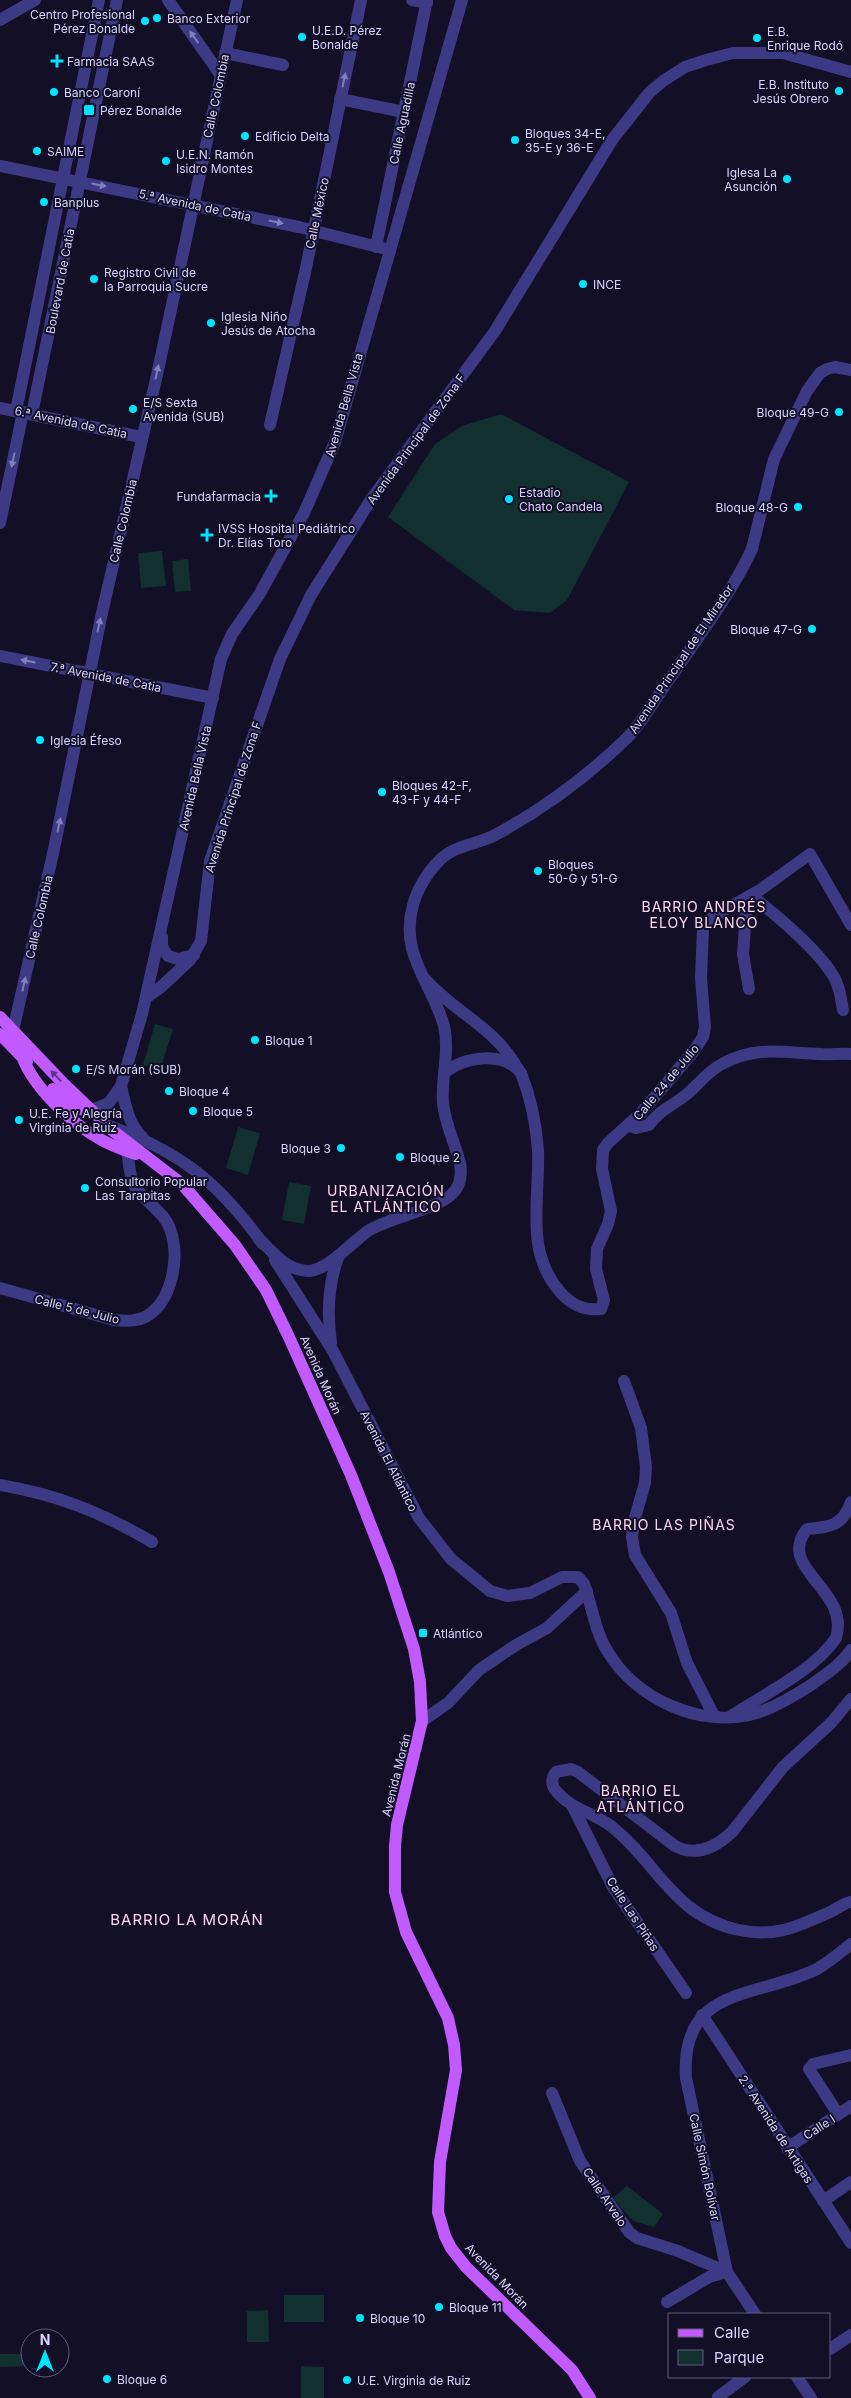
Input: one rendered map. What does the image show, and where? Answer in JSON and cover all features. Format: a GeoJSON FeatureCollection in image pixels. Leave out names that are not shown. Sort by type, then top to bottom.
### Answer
{"type":"FeatureCollection","features":[{"type":"Feature","properties":{"kind":"main road"},"geometry":{"type":"LineString","coordinates":[[0,1017],[6,1035],[22,1056],[65,1101],[84,1111],[91,1110]]}},
{"type":"Feature","properties":{"kind":"main road","name":"Avenida Morán"},"geometry":{"type":"LineString","coordinates":[[6,1035],[124,1140],[154,1160],[194,1196],[236,1245],[266,1290],[351,1475],[389,1572],[414,1649],[420,1682],[422,1721],[397,1825],[394,1879],[395,1892],[406,1932],[448,2018],[456,2057],[454,2089],[438,2176],[437,2196],[440,2225],[451,2248],[466,2268],[572,2370],[590,2398]]}},
{"type":"Feature","properties":{"kind":"main road","name":"Avenida Morán"},"geometry":{"type":"LineString","coordinates":[[22,1056],[28,1072],[64,1112],[100,1140],[154,1160]]}},
{"type":"Feature","properties":{"kind":"main road"},"geometry":{"type":"LineString","coordinates":[[64,1112],[79,1120],[110,1126]]}},
{"type":"Feature","properties":{"kind":"street"},"geometry":{"type":"LineString","coordinates":[[0,20],[34,0]]}},
{"type":"Feature","properties":{"kind":"street","name":"Boulevard de Catia"},"geometry":{"type":"LineString","coordinates":[[24,412],[37,306],[99,0]]}},
{"type":"Feature","properties":{"kind":"street","name":"Boulevard de Catia"},"geometry":{"type":"LineString","coordinates":[[24,412],[54,310],[117,0]]}},
{"type":"Feature","properties":{"kind":"street"},"geometry":{"type":"LineString","coordinates":[[168,0],[220,74]]}},
{"type":"Feature","properties":{"kind":"street","name":"Calle Colombia"},"geometry":{"type":"LineString","coordinates":[[6,1035],[54,849],[141,436],[157,375],[237,0]]}},
{"type":"Feature","properties":{"kind":"street","name":"Calle México"},"geometry":{"type":"LineString","coordinates":[[270,425],[361,0]]}},
{"type":"Feature","properties":{"kind":"street"},"geometry":{"type":"LineString","coordinates":[[412,0],[427,1]]}},
{"type":"Feature","properties":{"kind":"street","name":"Avenida Bella Vista"},"geometry":{"type":"LineString","coordinates":[[91,1110],[109,1103],[121,1086],[147,997],[221,659],[232,634],[259,595],[304,513],[335,442],[462,0]]}},
{"type":"Feature","properties":{"kind":"street","name":"Calle Aguadilla"},"geometry":{"type":"LineString","coordinates":[[376,247],[427,1]]}},
{"type":"Feature","properties":{"kind":"street","name":"Avenida Principal de Zona F"},"geometry":{"type":"LineString","coordinates":[[147,997],[161,987],[194,955],[201,941],[210,861],[280,659],[316,587],[372,498],[495,331],[612,140],[656,87],[685,67],[733,52],[768,52],[805,58],[851,72]]}},
{"type":"Feature","properties":{"kind":"street"},"geometry":{"type":"LineString","coordinates":[[225,53],[283,65]]}},
{"type":"Feature","properties":{"kind":"street"},"geometry":{"type":"LineString","coordinates":[[87,60],[104,64]]}},
{"type":"Feature","properties":{"kind":"street"},"geometry":{"type":"LineString","coordinates":[[340,99],[404,112]]}},
{"type":"Feature","properties":{"kind":"street","name":"5.ª Avenida de Catia"},"geometry":{"type":"LineString","coordinates":[[0,166],[313,230],[390,250]]}},
{"type":"Feature","properties":{"kind":"street"},"geometry":{"type":"LineString","coordinates":[[37,306],[54,310]]}},
{"type":"Feature","properties":{"kind":"street","name":"Avenida Principal de El Mirador"},"geometry":{"type":"LineString","coordinates":[[259,1239],[283,1263],[306,1271],[320,1268],[384,1222],[444,1200],[458,1186],[462,1171],[443,1105],[447,1049],[444,1026],[414,956],[410,931],[413,906],[423,882],[438,861],[448,853],[472,842],[496,835],[504,830],[563,791],[628,736],[700,634],[745,563],[752,549],[774,458],[807,390],[820,373],[827,369],[835,367],[851,370]]}},
{"type":"Feature","properties":{"kind":"street","name":"6.ª Avenida de Catia"},"geometry":{"type":"LineString","coordinates":[[0,408],[141,436]]}},
{"type":"Feature","properties":{"kind":"street"},"geometry":{"type":"LineString","coordinates":[[0,523],[24,412]]}},
{"type":"Feature","properties":{"kind":"street","name":"7.ª Avenida de Catia"},"geometry":{"type":"LineString","coordinates":[[0,656],[213,698]]}},
{"type":"Feature","properties":{"kind":"street","name":"Calle 24 de Julio"},"geometry":{"type":"LineString","coordinates":[[421,974],[430,984],[494,1037],[508,1051],[518,1069],[528,1088],[534,1113],[538,1150],[536,1241],[540,1258],[556,1288],[572,1304],[580,1308],[601,1309],[604,1304],[596,1259],[597,1249],[611,1211],[603,1180],[602,1160],[608,1143],[629,1126],[668,1082],[703,1036],[705,1027],[701,978],[703,928],[714,916],[749,897],[810,854],[851,925]]}},
{"type":"Feature","properties":{"kind":"street"},"geometry":{"type":"LineString","coordinates":[[749,989],[743,954],[749,897],[779,918],[825,966],[837,984],[843,1010]]}},
{"type":"Feature","properties":{"kind":"street"},"geometry":{"type":"LineString","coordinates":[[161,927],[162,947],[168,956],[178,959],[194,955]]}},
{"type":"Feature","properties":{"kind":"street"},"geometry":{"type":"LineString","coordinates":[[629,1126],[636,1128],[649,1125],[657,1113],[674,1104],[710,1072],[730,1060],[776,1050],[820,1054],[851,1054]]}},
{"type":"Feature","properties":{"kind":"street"},"geometry":{"type":"LineString","coordinates":[[445,1072],[457,1064],[474,1058],[495,1059],[518,1069]]}},
{"type":"Feature","properties":{"kind":"street","name":"Avenida Bella Vista"},"geometry":{"type":"LineString","coordinates":[[121,1086],[128,1116],[134,1128],[145,1139]]}},
{"type":"Feature","properties":{"kind":"street","name":"Avenida El Atlántico"},"geometry":{"type":"LineString","coordinates":[[110,1126],[145,1139],[180,1159],[229,1199],[296,1292],[332,1351],[411,1505],[430,1534],[451,1559],[490,1591],[506,1596],[530,1593],[570,1575],[582,1580],[607,1652],[633,1681],[668,1705],[682,1710],[714,1716],[754,1714],[787,1699],[839,1665],[851,1650]]}},
{"type":"Feature","properties":{"kind":"street","name":"Calle 5 de Julio"},"geometry":{"type":"LineString","coordinates":[[0,1288],[114,1320],[131,1322],[141,1319],[157,1308],[164,1298],[173,1270],[171,1229],[134,1184],[127,1151]]}},
{"type":"Feature","properties":{"kind":"street"},"geometry":{"type":"LineString","coordinates":[[332,1351],[329,1306],[334,1267],[339,1253]]}},
{"type":"Feature","properties":{"kind":"street"},"geometry":{"type":"LineString","coordinates":[[624,1381],[641,1428],[646,1467],[645,1483],[634,1521],[632,1537],[636,1555],[671,1613],[687,1663],[714,1716]]}},
{"type":"Feature","properties":{"kind":"street"},"geometry":{"type":"LineString","coordinates":[[0,1485],[67,1500],[104,1515],[152,1542]]}},
{"type":"Feature","properties":{"kind":"street"},"geometry":{"type":"LineString","coordinates":[[730,1716],[806,1667],[837,1636],[842,1623],[841,1606],[835,1594],[808,1567],[802,1556],[800,1544],[807,1529],[827,1528],[842,1519],[851,1502]]}},
{"type":"Feature","properties":{"kind":"street"},"geometry":{"type":"LineString","coordinates":[[422,1721],[448,1703],[479,1670],[547,1628],[587,1591]]}},
{"type":"Feature","properties":{"kind":"street"},"geometry":{"type":"LineString","coordinates":[[851,1699],[831,1724],[783,1767],[732,1832],[723,1840],[702,1850],[692,1852],[675,1846],[578,1772],[571,1769],[556,1772],[552,1786],[562,1798],[572,1805],[609,1824],[660,1880],[685,1904],[728,1927],[754,1932],[774,1933],[788,1930],[851,1902]]}},
{"type":"Feature","properties":{"kind":"street","name":"Calle Las Piñas"},"geometry":{"type":"LineString","coordinates":[[572,1805],[612,1887],[686,1993]]}},
{"type":"Feature","properties":{"kind":"street"},"geometry":{"type":"LineString","coordinates":[[702,2015],[737,1995],[817,1968],[851,1944]]}},
{"type":"Feature","properties":{"kind":"street","name":"2.ª Avenida de Artigas"},"geometry":{"type":"LineString","coordinates":[[702,2015],[787,2148],[851,2243]]}},
{"type":"Feature","properties":{"kind":"street","name":"Calle Simón Bolívar"},"geometry":{"type":"LineString","coordinates":[[702,2015],[694,2028],[685,2054],[686,2078],[727,2272],[754,2313]]}},
{"type":"Feature","properties":{"kind":"street"},"geometry":{"type":"LineString","coordinates":[[838,2114],[809,2069],[813,2064],[851,2055]]}},
{"type":"Feature","properties":{"kind":"street","name":"Calle Arvelo"},"geometry":{"type":"LineString","coordinates":[[552,2093],[580,2161],[629,2232],[637,2238],[678,2251],[727,2272]]}},
{"type":"Feature","properties":{"kind":"street","name":"Calle I"},"geometry":{"type":"LineString","coordinates":[[787,2148],[851,2106]]}},
{"type":"Feature","properties":{"kind":"street"},"geometry":{"type":"LineString","coordinates":[[823,2201],[851,2182]]}},
{"type":"Feature","properties":{"kind":"street"},"geometry":{"type":"LineString","coordinates":[[667,2302],[709,2277],[727,2272]]}},
{"type":"Feature","properties":{"kind":"street"},"geometry":{"type":"LineString","coordinates":[[831,2348],[851,2336]]}},
{"type":"Feature","properties":{"kind":"street"},"geometry":{"type":"LineString","coordinates":[[718,2398],[744,2378]]}},
{"type":"Feature","properties":{"kind":"street"},"geometry":{"type":"LineString","coordinates":[[798,2378],[811,2398]]}},
{"type":"Feature","properties":{"kind":"green space","name":"Estadio Chato Candela"},"geometry":{"type":"Polygon","coordinates":[[[501,414],[629,482],[567,600],[550,613],[514,610],[388,517],[435,444],[462,426],[501,414]]]}},
{"type":"Feature","properties":{"kind":"green space"},"geometry":{"type":"Polygon","coordinates":[[[162,551],[166,586],[141,588],[138,553],[162,551]]]}},
{"type":"Feature","properties":{"kind":"green space"},"geometry":{"type":"Polygon","coordinates":[[[188,559],[191,591],[175,592],[172,561],[188,559]]]}},
{"type":"Feature","properties":{"kind":"green space"},"geometry":{"type":"Polygon","coordinates":[[[155,1024],[173,1029],[160,1070],[143,1065],[155,1024]]]}},
{"type":"Feature","properties":{"kind":"green space"},"geometry":{"type":"Polygon","coordinates":[[[238,1127],[260,1133],[248,1175],[226,1168],[238,1127]]]}},
{"type":"Feature","properties":{"kind":"green space"},"geometry":{"type":"Polygon","coordinates":[[[289,1182],[311,1186],[304,1224],[282,1220],[289,1182]]]}},
{"type":"Feature","properties":{"kind":"green space"},"geometry":{"type":"Polygon","coordinates":[[[627,2186],[663,2214],[654,2227],[633,2221],[613,2198],[627,2186]]]}},
{"type":"Feature","properties":{"kind":"green space"},"geometry":{"type":"Polygon","coordinates":[[[284,2295],[324,2295],[324,2322],[284,2322],[284,2295]]]}},
{"type":"Feature","properties":{"kind":"green space"},"geometry":{"type":"Polygon","coordinates":[[[268,2310],[269,2342],[247,2342],[247,2311],[268,2310]]]}},
{"type":"Feature","properties":{"kind":"green space"},"geometry":{"type":"Polygon","coordinates":[[[0,2354],[20,2354],[20,2366],[0,2367],[0,2354]]]}},
{"type":"Feature","properties":{"kind":"green space"},"geometry":{"type":"Polygon","coordinates":[[[301,2366],[324,2367],[324,2398],[301,2398],[301,2366]]]}},
{"type":"Feature","properties":{"kind":"place","name":"Banco Exterior"},"geometry":{"type":"Point","coordinates":[157,18]}},
{"type":"Feature","properties":{"kind":"place","name":"Centro Profesional Pérez Bonalde"},"geometry":{"type":"Point","coordinates":[145,21]}},
{"type":"Feature","properties":{"kind":"place","name":"U.E.D. Pérez Bonalde"},"geometry":{"type":"Point","coordinates":[302,37]}},
{"type":"Feature","properties":{"kind":"place","name":"E.B. Enrique Rodó"},"geometry":{"type":"Point","coordinates":[757,38]}},
{"type":"Feature","properties":{"kind":"place","name":"Farmacia SAAS"},"geometry":{"type":"Point","coordinates":[57,61]}},
{"type":"Feature","properties":{"kind":"place","name":"E.B. Instituto Jesús Obrero"},"geometry":{"type":"Point","coordinates":[839,91]}},
{"type":"Feature","properties":{"kind":"place","name":"Banco Caroní"},"geometry":{"type":"Point","coordinates":[54,92]}},
{"type":"Feature","properties":{"kind":"place","name":"Pérez Bonalde"},"geometry":{"type":"Point","coordinates":[89,110]}},
{"type":"Feature","properties":{"kind":"place","name":"Edificio Delta"},"geometry":{"type":"Point","coordinates":[245,136]}},
{"type":"Feature","properties":{"kind":"place","name":"Bloques 34-E, 35-E y 36-E"},"geometry":{"type":"Point","coordinates":[515,140]}},
{"type":"Feature","properties":{"kind":"place","name":"SAIME"},"geometry":{"type":"Point","coordinates":[37,151]}},
{"type":"Feature","properties":{"kind":"place","name":"U.E.N. Ramón Isidro Montes"},"geometry":{"type":"Point","coordinates":[166,161]}},
{"type":"Feature","properties":{"kind":"place","name":"Iglesa La Asunción"},"geometry":{"type":"Point","coordinates":[787,179]}},
{"type":"Feature","properties":{"kind":"place","name":"Banplus"},"geometry":{"type":"Point","coordinates":[44,202]}},
{"type":"Feature","properties":{"kind":"place","name":"Registro Civil de la Parroquia Sucre"},"geometry":{"type":"Point","coordinates":[94,279]}},
{"type":"Feature","properties":{"kind":"place","name":"INCE"},"geometry":{"type":"Point","coordinates":[583,284]}},
{"type":"Feature","properties":{"kind":"place","name":"Iglesia Niño Jesús de Atocha"},"geometry":{"type":"Point","coordinates":[211,323]}},
{"type":"Feature","properties":{"kind":"place","name":"E/S Sexta Avenida (SUB)"},"geometry":{"type":"Point","coordinates":[133,409]}},
{"type":"Feature","properties":{"kind":"place","name":"Bloque 49-G"},"geometry":{"type":"Point","coordinates":[839,412]}},
{"type":"Feature","properties":{"kind":"place","name":"Fundafarmacia"},"geometry":{"type":"Point","coordinates":[271,496]}},
{"type":"Feature","properties":{"kind":"place","name":"Estadio Chato Candela"},"geometry":{"type":"Point","coordinates":[509,499]}},
{"type":"Feature","properties":{"kind":"place","name":"Bloque 48-G"},"geometry":{"type":"Point","coordinates":[798,507]}},
{"type":"Feature","properties":{"kind":"place","name":"IVSS Hospital Pediátrico Dr. Elías Toro"},"geometry":{"type":"Point","coordinates":[207,535]}},
{"type":"Feature","properties":{"kind":"place","name":"Bloque 47-G"},"geometry":{"type":"Point","coordinates":[812,629]}},
{"type":"Feature","properties":{"kind":"place","name":"Iglesia Éfeso"},"geometry":{"type":"Point","coordinates":[40,740]}},
{"type":"Feature","properties":{"kind":"place","name":"Bloques 42-F, 43-F y 44-F"},"geometry":{"type":"Point","coordinates":[382,792]}},
{"type":"Feature","properties":{"kind":"place","name":"Bloques 50-G y 51-G"},"geometry":{"type":"Point","coordinates":[538,871]}},
{"type":"Feature","properties":{"kind":"place","name":"Bloque 1"},"geometry":{"type":"Point","coordinates":[255,1040]}},
{"type":"Feature","properties":{"kind":"place","name":"E/S Morán (SUB)"},"geometry":{"type":"Point","coordinates":[76,1069]}},
{"type":"Feature","properties":{"kind":"place","name":"Bloque 4"},"geometry":{"type":"Point","coordinates":[169,1091]}},
{"type":"Feature","properties":{"kind":"place","name":"Bloque 5"},"geometry":{"type":"Point","coordinates":[193,1111]}},
{"type":"Feature","properties":{"kind":"place","name":"U.E. Fe y Alegría Virginia de Ruíz"},"geometry":{"type":"Point","coordinates":[19,1120]}},
{"type":"Feature","properties":{"kind":"place","name":"Bloque 3"},"geometry":{"type":"Point","coordinates":[341,1148]}},
{"type":"Feature","properties":{"kind":"place","name":"Bloque 2"},"geometry":{"type":"Point","coordinates":[400,1157]}},
{"type":"Feature","properties":{"kind":"place","name":"Consultorio Popular Las Tarapitas"},"geometry":{"type":"Point","coordinates":[85,1188]}},
{"type":"Feature","properties":{"kind":"place","name":"Atlántico"},"geometry":{"type":"Point","coordinates":[423,1633]}},
{"type":"Feature","properties":{"kind":"place","name":"Bloque 11"},"geometry":{"type":"Point","coordinates":[439,2307]}},
{"type":"Feature","properties":{"kind":"place","name":"Bloque 10"},"geometry":{"type":"Point","coordinates":[360,2318]}},
{"type":"Feature","properties":{"kind":"place","name":"Bloque 6"},"geometry":{"type":"Point","coordinates":[107,2379]}},
{"type":"Feature","properties":{"kind":"place","name":"U.E. Virginia de Ruiz"},"geometry":{"type":"Point","coordinates":[347,2380]}},
{"type":"Feature","properties":{"kind":"district","name":"BARRIO ANDRÉS ELOY BLANCO"},"geometry":{"type":"Point","coordinates":[704,914]}},
{"type":"Feature","properties":{"kind":"district","name":"URBANIZACIÓN EL ATLÁNTICO"},"geometry":{"type":"Point","coordinates":[386,1198]}},
{"type":"Feature","properties":{"kind":"district","name":"BARRIO LAS PIÑAS"},"geometry":{"type":"Point","coordinates":[664,1524]}},
{"type":"Feature","properties":{"kind":"district","name":"BARRIO EL ATLÁNTICO"},"geometry":{"type":"Point","coordinates":[641,1798]}},
{"type":"Feature","properties":{"kind":"district","name":"BARRIO LA MORÁN"},"geometry":{"type":"Point","coordinates":[187,1919]}}]}
